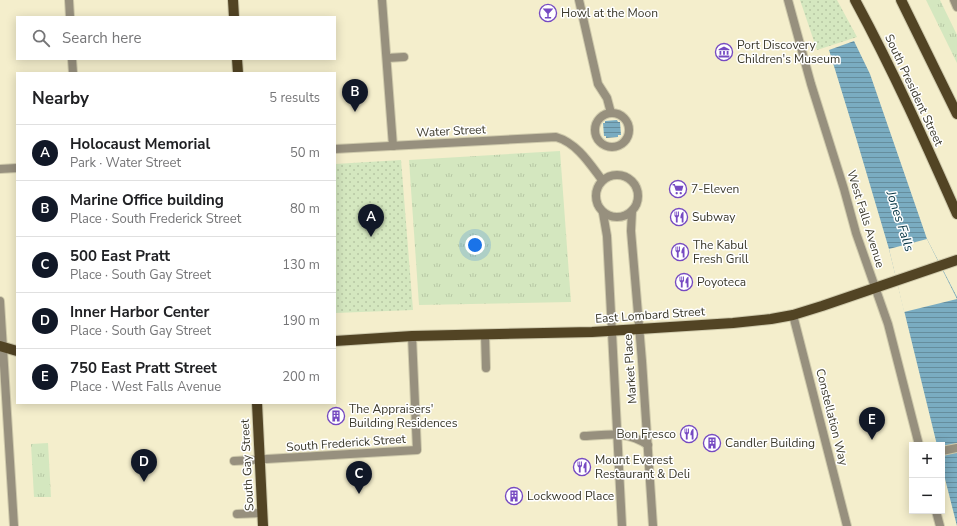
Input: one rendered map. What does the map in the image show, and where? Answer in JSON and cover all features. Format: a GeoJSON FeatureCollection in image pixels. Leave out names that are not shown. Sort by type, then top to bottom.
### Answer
{"type":"FeatureCollection","features":[{"type":"Feature","properties":{"kind":"main road"},"geometry":{"type":"LineString","coordinates":[[232,0],[234,16]]}},
{"type":"Feature","properties":{"kind":"main road","name":"South President Street"},"geometry":{"type":"LineString","coordinates":[[855,0],[906,99],[957,214]]}},
{"type":"Feature","properties":{"kind":"main road"},"geometry":{"type":"LineString","coordinates":[[901,0],[957,114]]}},
{"type":"Feature","properties":{"kind":"main road"},"geometry":{"type":"LineString","coordinates":[[237,60],[238,72]]}},
{"type":"Feature","properties":{"kind":"main road","name":"East Lombard Street"},"geometry":{"type":"LineString","coordinates":[[336,341],[412,336],[640,329],[756,321],[793,315],[957,260]]}},
{"type":"Feature","properties":{"kind":"main road"},"geometry":{"type":"LineString","coordinates":[[1,346],[16,351]]}},
{"type":"Feature","properties":{"kind":"main road","name":"South Gay Street"},"geometry":{"type":"LineString","coordinates":[[257,404],[263,526]]}},
{"type":"Feature","properties":{"kind":"street"},"geometry":{"type":"LineString","coordinates":[[69,0],[70,16]]}},
{"type":"Feature","properties":{"kind":"street"},"geometry":{"type":"LineString","coordinates":[[382,0],[394,146]]}},
{"type":"Feature","properties":{"kind":"street"},"geometry":{"type":"LineString","coordinates":[[579,0],[598,84],[607,98],[611,113]]}},
{"type":"Feature","properties":{"kind":"street","name":"West Falls Avenue"},"geometry":{"type":"LineString","coordinates":[[788,0],[811,84],[842,182],[856,233],[888,324],[917,442]]}},
{"type":"Feature","properties":{"kind":"street"},"geometry":{"type":"LineString","coordinates":[[954,0],[957,7]]}},
{"type":"Feature","properties":{"kind":"street"},"geometry":{"type":"LineString","coordinates":[[387,58],[404,57]]}},
{"type":"Feature","properties":{"kind":"street"},"geometry":{"type":"LineString","coordinates":[[72,60],[73,72]]}},
{"type":"Feature","properties":{"kind":"street"},"geometry":{"type":"LineString","coordinates":[[611,113],[619,114],[624,117],[629,127],[627,138],[619,145],[614,146],[603,144],[597,135],[596,130],[596,125],[599,120],[603,116],[611,113]]}},
{"type":"Feature","properties":{"kind":"street","name":"Water Street"},"geometry":{"type":"LineString","coordinates":[[336,150],[556,137],[568,141],[591,165],[602,180]]}},
{"type":"Feature","properties":{"kind":"street"},"geometry":{"type":"LineString","coordinates":[[0,169],[16,168]]}},
{"type":"Feature","properties":{"kind":"street","name":"Market Place"},"geometry":{"type":"LineString","coordinates":[[622,526],[607,236],[603,213],[599,208],[595,197],[598,185],[602,180],[613,175],[620,175],[630,180],[634,184],[638,196],[638,201],[632,211],[631,232],[640,329],[653,526]]}},
{"type":"Feature","properties":{"kind":"street"},"geometry":{"type":"LineString","coordinates":[[603,213],[615,218],[627,215],[632,211]]}},
{"type":"Feature","properties":{"kind":"street"},"geometry":{"type":"LineString","coordinates":[[0,301],[1,346],[14,526]]}},
{"type":"Feature","properties":{"kind":"street","name":"Constellation Way"},"geometry":{"type":"LineString","coordinates":[[793,315],[847,526]]}},
{"type":"Feature","properties":{"kind":"street"},"geometry":{"type":"LineString","coordinates":[[485,334],[486,368]]}},
{"type":"Feature","properties":{"kind":"street","name":"South Frederick Street"},"geometry":{"type":"LineString","coordinates":[[260,460],[417,450],[412,336]]}},
{"type":"Feature","properties":{"kind":"street"},"geometry":{"type":"LineString","coordinates":[[584,436],[617,434],[629,435],[648,445]]}},
{"type":"Feature","properties":{"kind":"street"},"geometry":{"type":"LineString","coordinates":[[945,451],[957,448]]}},
{"type":"Feature","properties":{"kind":"street"},"geometry":{"type":"LineString","coordinates":[[234,462],[260,460]]}},
{"type":"Feature","properties":{"kind":"street"},"geometry":{"type":"LineString","coordinates":[[237,514],[263,513]]}},
{"type":"Feature","properties":{"kind":"street"},"geometry":{"type":"LineString","coordinates":[[937,514],[940,526]]}},
{"type":"Feature","properties":{"kind":"green space"},"geometry":{"type":"Polygon","coordinates":[[[800,0],[837,0],[857,37],[817,50],[800,0]]]}},
{"type":"Feature","properties":{"kind":"green space"},"geometry":{"type":"Polygon","coordinates":[[[926,0],[940,0],[957,35],[957,63],[926,0]]]}},
{"type":"Feature","properties":{"kind":"green space"},"geometry":{"type":"Polygon","coordinates":[[[560,151],[571,302],[419,305],[409,160],[560,151]]]}},
{"type":"Feature","properties":{"kind":"green space"},"geometry":{"type":"Polygon","coordinates":[[[401,160],[413,310],[336,313],[336,164],[401,160]]]}},
{"type":"Feature","properties":{"kind":"green space"},"geometry":{"type":"Polygon","coordinates":[[[48,443],[51,497],[34,497],[31,444],[48,443]]]}},
{"type":"Feature","properties":{"kind":"water","name":"Jones Falls"},"geometry":{"type":"Polygon","coordinates":[[[854,41],[870,74],[927,239],[957,297],[957,526],[945,479],[945,442],[936,442],[889,249],[829,50],[854,41]]]}},
{"type":"Feature","properties":{"kind":"water"},"geometry":{"type":"Polygon","coordinates":[[[617,120],[620,122],[621,135],[618,135],[618,137],[606,138],[606,136],[604,136],[603,123],[605,123],[605,121],[617,120]]]}},
{"type":"Feature","properties":{"kind":"pier"},"geometry":{"type":"Polygon","coordinates":[[[927,239],[957,299],[904,312],[889,249],[927,239]]]}},
{"type":"Feature","properties":{"kind":"place","name":"Howl at the Moon"},"geometry":{"type":"Point","coordinates":[548,13]}},
{"type":"Feature","properties":{"kind":"place","name":"Port Discovery Children's Museum"},"geometry":{"type":"Point","coordinates":[724,52]}},
{"type":"Feature","properties":{"kind":"place","name":"Marine Office building"},"geometry":{"type":"Point","coordinates":[355,112]}},
{"type":"Feature","properties":{"kind":"place","name":"7-Eleven"},"geometry":{"type":"Point","coordinates":[678,189]}},
{"type":"Feature","properties":{"kind":"place","name":"Subway"},"geometry":{"type":"Point","coordinates":[679,217]}},
{"type":"Feature","properties":{"kind":"place","name":"Holocaust Memorial"},"geometry":{"type":"Point","coordinates":[371,237]}},
{"type":"Feature","properties":{"kind":"place","name":"The Kabul Fresh Grill"},"geometry":{"type":"Point","coordinates":[680,252]}},
{"type":"Feature","properties":{"kind":"place","name":"Poyoteca"},"geometry":{"type":"Point","coordinates":[684,282]}},
{"type":"Feature","properties":{"kind":"place","name":"The Appraisers' Building Residences"},"geometry":{"type":"Point","coordinates":[336,416]}},
{"type":"Feature","properties":{"kind":"place","name":"Bon Fresco"},"geometry":{"type":"Point","coordinates":[689,434]}},
{"type":"Feature","properties":{"kind":"place","name":"750 East Pratt Street"},"geometry":{"type":"Point","coordinates":[872,440]}},
{"type":"Feature","properties":{"kind":"place","name":"Candler Building"},"geometry":{"type":"Point","coordinates":[712,443]}},
{"type":"Feature","properties":{"kind":"place","name":"Mount Everest Restaurant & Deli"},"geometry":{"type":"Point","coordinates":[582,467]}},
{"type":"Feature","properties":{"kind":"place","name":"Inner Harbor Center"},"geometry":{"type":"Point","coordinates":[144,482]}},
{"type":"Feature","properties":{"kind":"place","name":"500 East Pratt"},"geometry":{"type":"Point","coordinates":[359,494]}},
{"type":"Feature","properties":{"kind":"place","name":"Lockwood Place"},"geometry":{"type":"Point","coordinates":[514,496]}}]}
